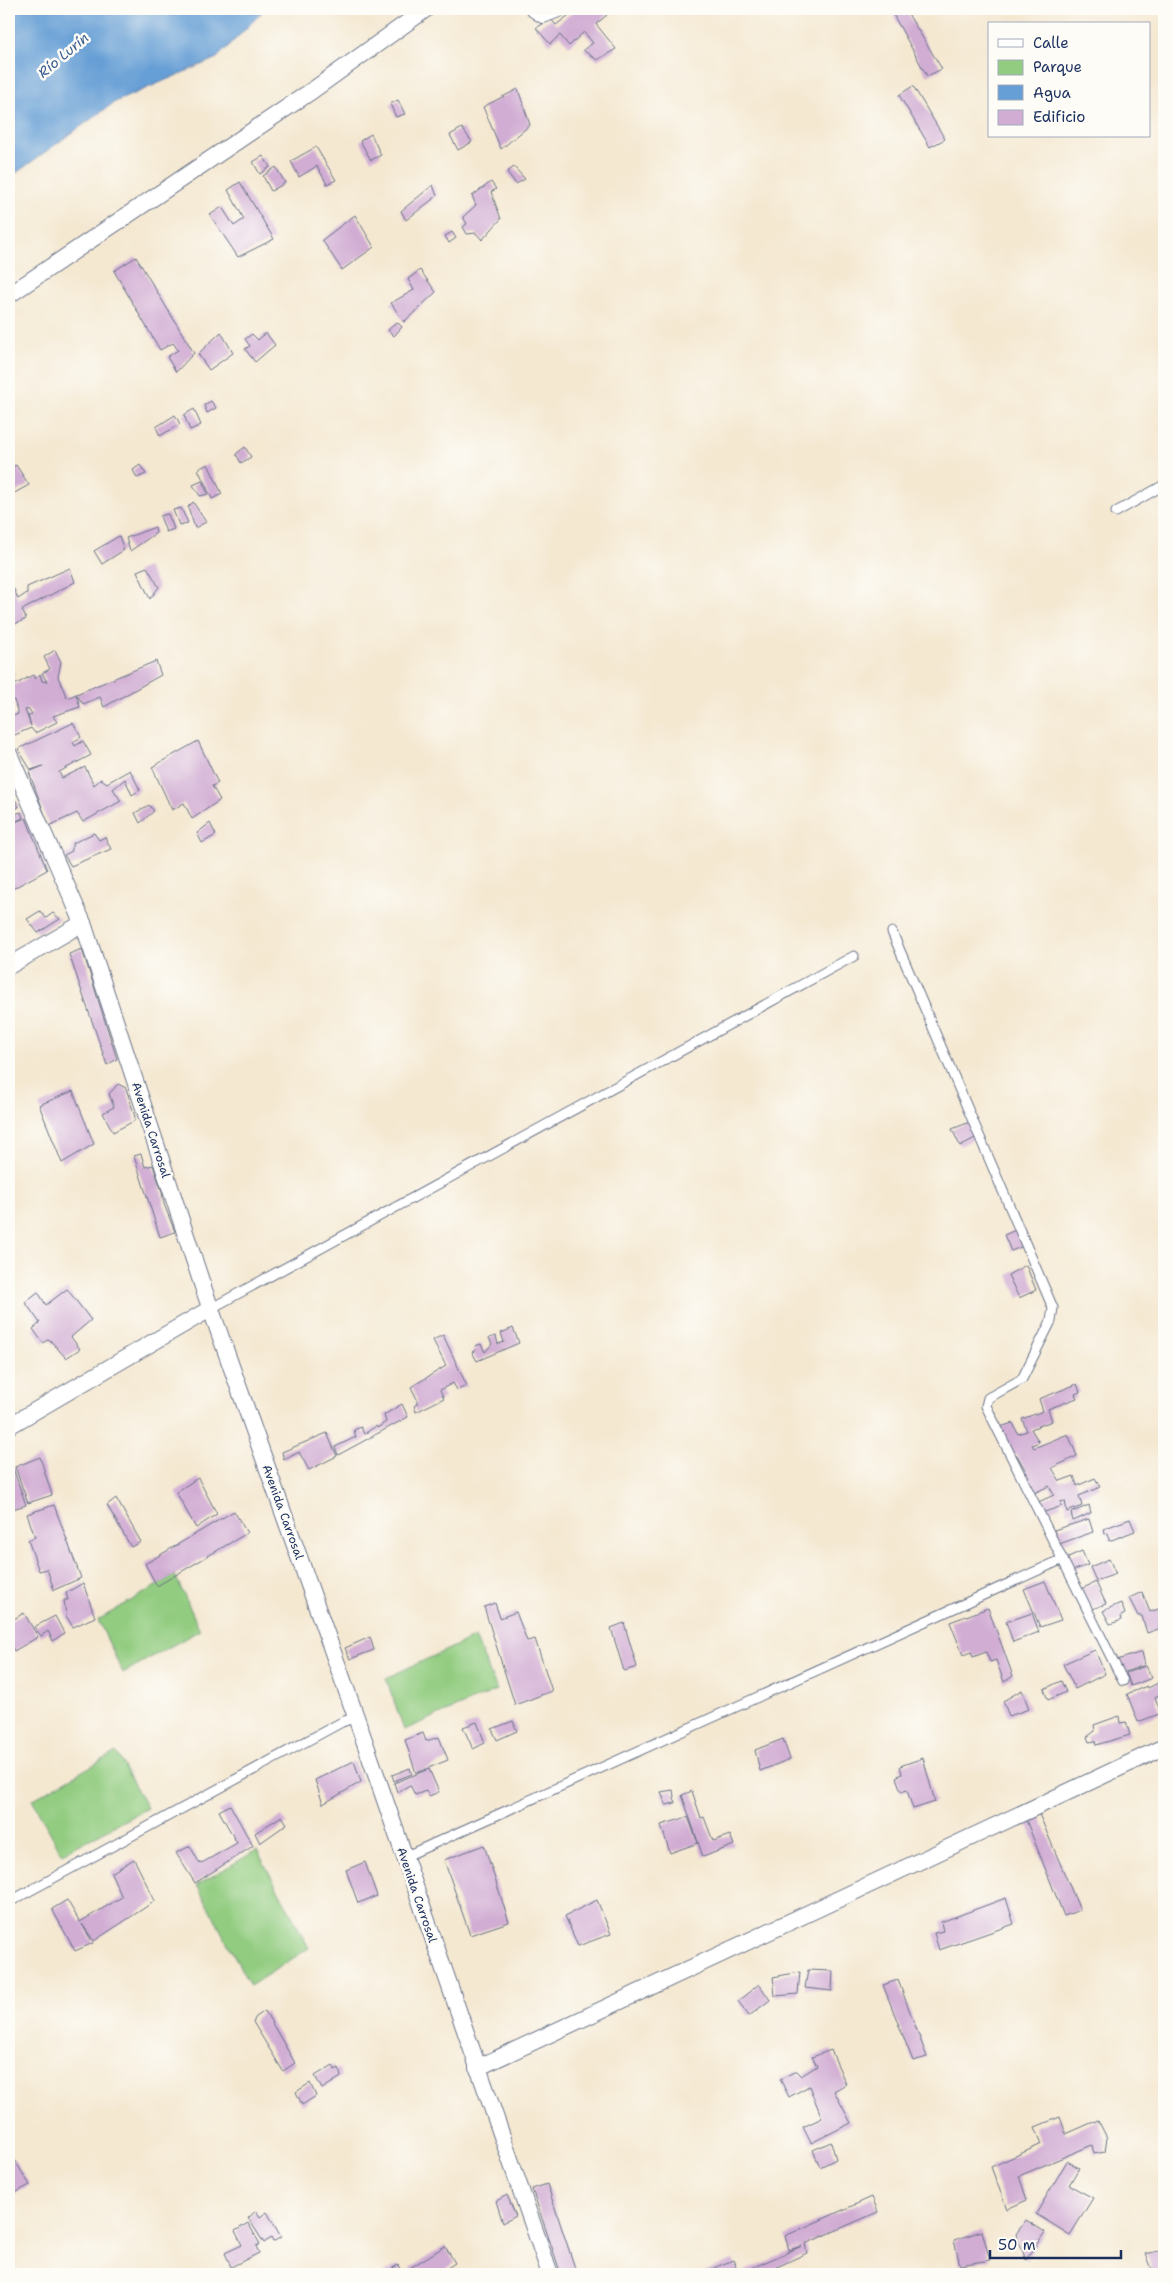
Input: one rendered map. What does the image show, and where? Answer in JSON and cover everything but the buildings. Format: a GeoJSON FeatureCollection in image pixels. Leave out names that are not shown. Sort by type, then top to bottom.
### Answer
{"type":"FeatureCollection","features":[{"type":"Feature","properties":{"kind":"street"},"geometry":{"type":"LineString","coordinates":[[9,295],[313,90],[426,9]]}},
{"type":"Feature","properties":{"kind":"street"},"geometry":{"type":"LineString","coordinates":[[534,9],[543,15],[558,9]]}},
{"type":"Feature","properties":{"kind":"street","name":"Avenida Carrosal"},"geometry":{"type":"LineString","coordinates":[[10,757],[83,923],[210,1309],[356,1717],[550,2274]]}},
{"type":"Feature","properties":{"kind":"street"},"geometry":{"type":"LineString","coordinates":[[9,966],[83,923]]}},
{"type":"Feature","properties":{"kind":"street"},"geometry":{"type":"LineString","coordinates":[[9,1426],[210,1309]]}},
{"type":"Feature","properties":{"kind":"street"},"geometry":{"type":"LineString","coordinates":[[477,2068],[1164,1747]]}},
{"type":"Feature","properties":{"kind":"lane"},"geometry":{"type":"LineString","coordinates":[[1116,512],[1164,485]]}},
{"type":"Feature","properties":{"kind":"lane"},"geometry":{"type":"LineString","coordinates":[[892,932],[1053,1308],[1050,1321],[1022,1379],[988,1398],[986,1406],[1124,1681]]}},
{"type":"Feature","properties":{"kind":"lane"},"geometry":{"type":"LineString","coordinates":[[210,1309],[854,956]]}},
{"type":"Feature","properties":{"kind":"lane"},"geometry":{"type":"LineString","coordinates":[[404,1857],[1063,1559]]}},
{"type":"Feature","properties":{"kind":"lane"},"geometry":{"type":"LineString","coordinates":[[9,1902],[333,1727],[356,1717]]}},
{"type":"Feature","properties":{"kind":"green space"},"geometry":{"type":"Polygon","coordinates":[[[175,1575],[200,1630],[123,1673],[98,1620],[175,1575]]]}},
{"type":"Feature","properties":{"kind":"green space"},"geometry":{"type":"Polygon","coordinates":[[[475,1637],[497,1690],[404,1730],[386,1678],[475,1637]]]}},
{"type":"Feature","properties":{"kind":"green space"},"geometry":{"type":"Polygon","coordinates":[[[116,1752],[147,1808],[62,1854],[32,1800],[116,1752]]]}},
{"type":"Feature","properties":{"kind":"green space"},"geometry":{"type":"Polygon","coordinates":[[[257,1850],[309,1948],[250,1986],[197,1885],[257,1850]]]}},
{"type":"Feature","properties":{"kind":"water","name":"Río Lurín"},"geometry":{"type":"Polygon","coordinates":[[[9,9],[265,9],[217,58],[115,102],[9,178],[9,9]]]}}]}
